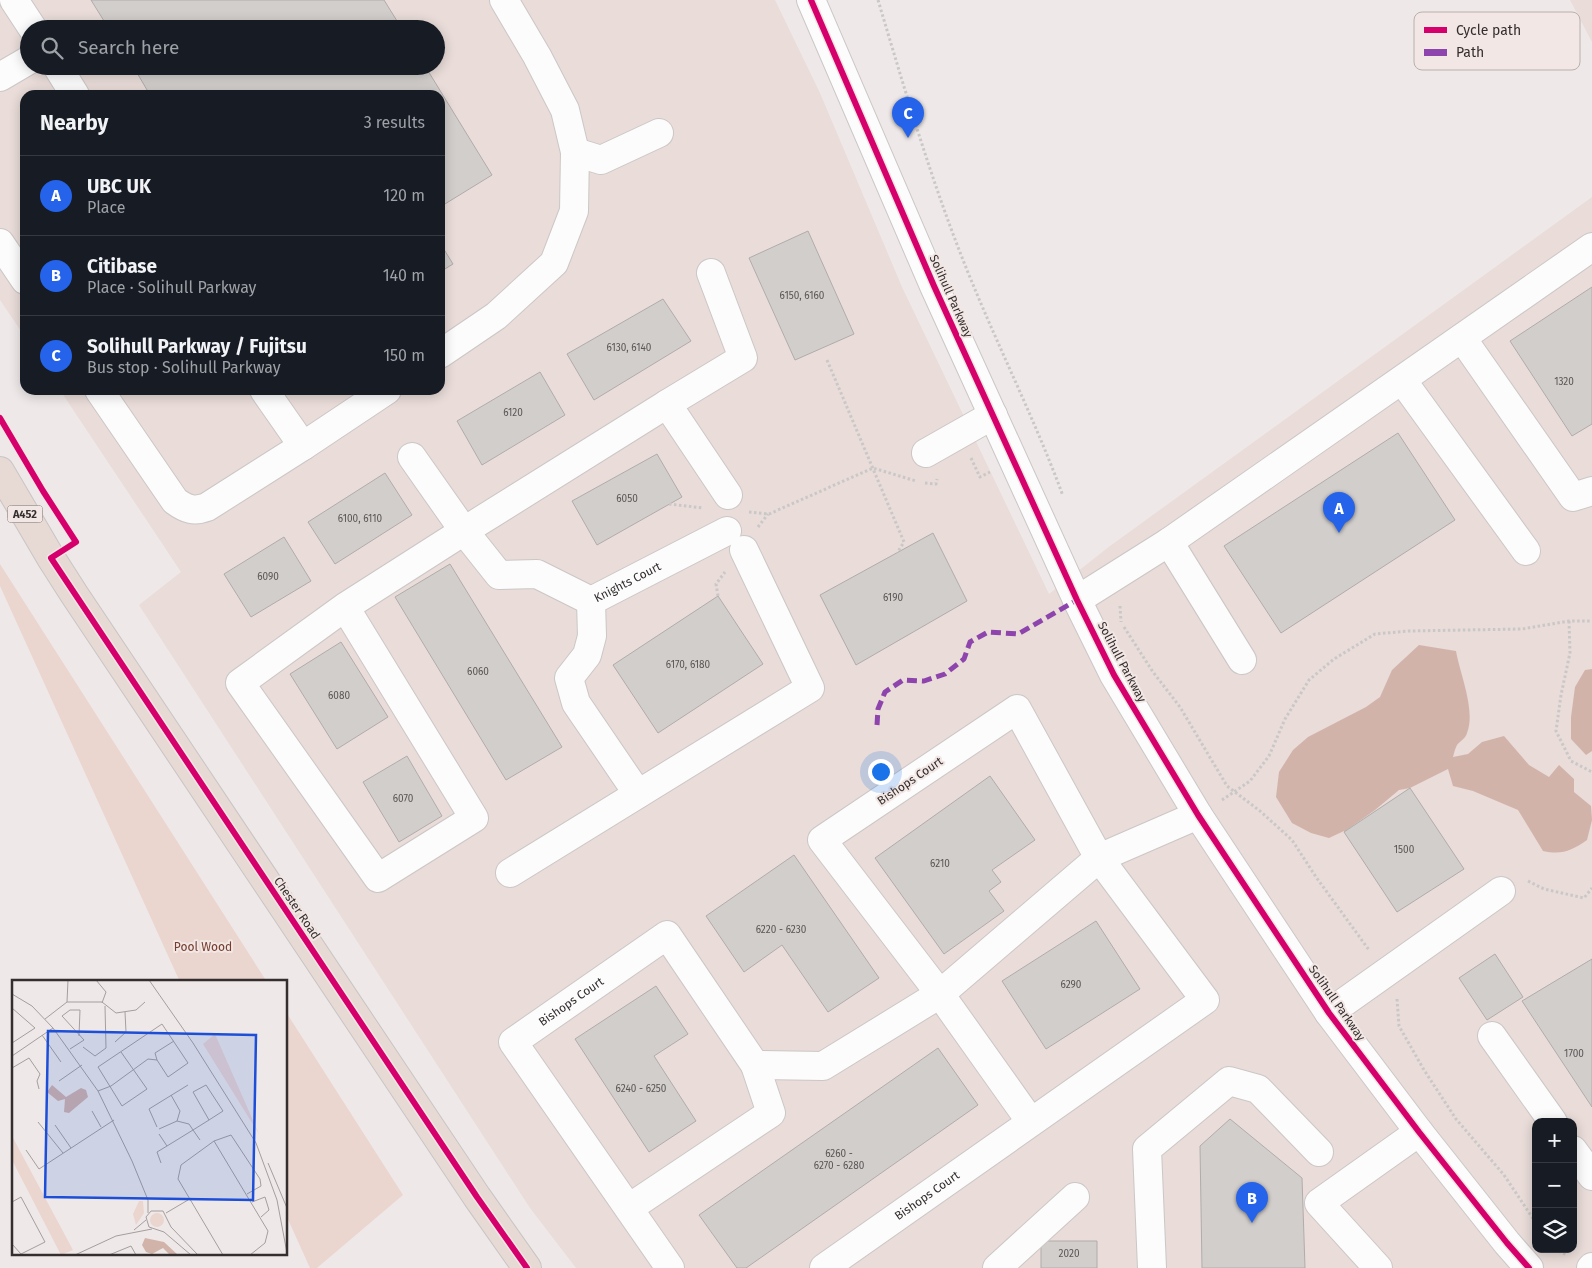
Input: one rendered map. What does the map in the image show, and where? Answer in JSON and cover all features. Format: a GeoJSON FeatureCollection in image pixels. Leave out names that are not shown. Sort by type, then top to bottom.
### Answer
{"type":"FeatureCollection","features":[{"type":"Feature","properties":{"kind":"highway","name":"Chester Road"},"geometry":{"type":"LineString","coordinates":[[0,471],[74,594],[476,1197],[527,1268]]}},
{"type":"Feature","properties":{"kind":"street"},"geometry":{"type":"LineString","coordinates":[[14,0],[27,20]]}},
{"type":"Feature","properties":{"kind":"street"},"geometry":{"type":"LineString","coordinates":[[445,351],[496,316],[554,263],[574,211],[575,152],[565,110],[537,56],[504,0]]}},
{"type":"Feature","properties":{"kind":"street","name":"Solihull Parkway"},"geometry":{"type":"LineString","coordinates":[[812,0],[934,286],[1077,600],[1114,675],[1198,815],[1329,1013],[1419,1132],[1507,1243],[1530,1268]]}},
{"type":"Feature","properties":{"kind":"street"},"geometry":{"type":"LineString","coordinates":[[0,78],[20,66]]}},
{"type":"Feature","properties":{"kind":"street"},"geometry":{"type":"LineString","coordinates":[[63,75],[72,90]]}},
{"type":"Feature","properties":{"kind":"street"},"geometry":{"type":"LineString","coordinates":[[575,152],[601,160],[659,133]]}},
{"type":"Feature","properties":{"kind":"street"},"geometry":{"type":"LineString","coordinates":[[0,243],[20,273]]}},
{"type":"Feature","properties":{"kind":"street"},"geometry":{"type":"LineString","coordinates":[[1077,600],[1170,542],[1592,247]]}},
{"type":"Feature","properties":{"kind":"street"},"geometry":{"type":"LineString","coordinates":[[345,607],[474,818],[378,878],[240,683],[345,607],[667,404],[744,358],[711,273]]}},
{"type":"Feature","properties":{"kind":"street"},"geometry":{"type":"LineString","coordinates":[[1462,338],[1573,497],[1592,491]]}},
{"type":"Feature","properties":{"kind":"street"},"geometry":{"type":"LineString","coordinates":[[1402,380],[1526,551]]}},
{"type":"Feature","properties":{"kind":"street"},"geometry":{"type":"LineString","coordinates":[[102,395],[175,501],[185,508],[198,510],[207,507],[380,395]]}},
{"type":"Feature","properties":{"kind":"street"},"geometry":{"type":"LineString","coordinates":[[267,395],[303,446]]}},
{"type":"Feature","properties":{"kind":"street"},"geometry":{"type":"LineString","coordinates":[[510,873],[810,688],[729,519],[667,404]]}},
{"type":"Feature","properties":{"kind":"street"},"geometry":{"type":"LineString","coordinates":[[932,465],[993,415]]}},
{"type":"Feature","properties":{"kind":"street"},"geometry":{"type":"LineString","coordinates":[[412,457],[464,531],[499,574],[537,574],[591,601]]}},
{"type":"Feature","properties":{"kind":"street","name":"Knights Court"},"geometry":{"type":"LineString","coordinates":[[638,794],[576,703],[569,678],[587,655],[592,636],[591,601],[729,519]]}},
{"type":"Feature","properties":{"kind":"street"},"geometry":{"type":"LineString","coordinates":[[1170,542],[1242,660]]}},
{"type":"Feature","properties":{"kind":"street","name":"Bishops Court"},"geometry":{"type":"LineString","coordinates":[[824,1268],[1205,1000],[1099,858],[1016,708],[822,840],[940,994],[1031,1122]]}},
{"type":"Feature","properties":{"kind":"street"},"geometry":{"type":"LineString","coordinates":[[755,1065],[822,1066],[940,994],[1099,858],[1198,815]]}},
{"type":"Feature","properties":{"kind":"street"},"geometry":{"type":"LineString","coordinates":[[1329,1013],[1501,891]]}},
{"type":"Feature","properties":{"kind":"street","name":"Bishops Court"},"geometry":{"type":"LineString","coordinates":[[628,1208],[771,1113],[755,1065],[667,935],[513,1042],[628,1208],[670,1268]]}},
{"type":"Feature","properties":{"kind":"street"},"geometry":{"type":"LineString","coordinates":[[1492,1036],[1550,1118]]}},
{"type":"Feature","properties":{"kind":"street"},"geometry":{"type":"LineString","coordinates":[[1152,1268],[1147,1149],[1229,1082],[1258,1089],[1319,1152]]}},
{"type":"Feature","properties":{"kind":"street"},"geometry":{"type":"LineString","coordinates":[[1378,1268],[1319,1203],[1419,1132]]}},
{"type":"Feature","properties":{"kind":"street"},"geometry":{"type":"LineString","coordinates":[[1577,1155],[1592,1176]]}},
{"type":"Feature","properties":{"kind":"street"},"geometry":{"type":"LineString","coordinates":[[997,1268],[1076,1197]]}},
{"type":"Feature","properties":{"kind":"street"},"geometry":{"type":"LineString","coordinates":[[1351,1239],[1351,1268]]}},
{"type":"Feature","properties":{"kind":"path"},"geometry":{"type":"LineString","coordinates":[[878,0],[918,135],[973,286],[1045,447],[1065,502]]}},
{"type":"Feature","properties":{"kind":"path"},"geometry":{"type":"LineString","coordinates":[[827,360],[904,542],[897,553]]}},
{"type":"Feature","properties":{"kind":"path"},"geometry":{"type":"LineString","coordinates":[[969,453],[980,476],[1045,447]]}},
{"type":"Feature","properties":{"kind":"path"},"geometry":{"type":"LineString","coordinates":[[669,504],[729,519],[768,514],[873,468],[920,482],[936,484],[932,465]]}},
{"type":"Feature","properties":{"kind":"path"},"geometry":{"type":"LineString","coordinates":[[1125,600],[1120,606],[1120,621],[1153,672],[1180,707],[1227,786],[1260,811],[1292,840],[1316,877],[1376,959],[1388,971],[1397,988],[1399,1026],[1424,1070],[1456,1119],[1504,1175],[1532,1217]]}},
{"type":"Feature","properties":{"kind":"path"},"geometry":{"type":"LineString","coordinates":[[1198,815],[1250,781],[1269,756],[1285,719],[1309,680],[1334,659],[1375,634],[1409,631],[1522,629],[1569,621],[1592,621]]}},
{"type":"Feature","properties":{"kind":"path"},"geometry":{"type":"LineString","coordinates":[[1569,621],[1570,653],[1560,695],[1556,732],[1572,761],[1592,772]]}},
{"type":"Feature","properties":{"kind":"path"},"geometry":{"type":"LineString","coordinates":[[1527,880],[1544,889],[1584,898],[1592,888]]}},
{"type":"Feature","properties":{"kind":"shaded area"},"geometry":{"type":"Polygon","coordinates":[[[0,0],[775,0],[820,93],[902,287],[1049,594],[1110,546],[1592,197],[1592,1268],[576,1268],[530,1208],[139,605],[181,572],[63,395],[445,395],[445,90],[20,90],[20,330],[0,300],[0,0]]]}},
{"type":"Feature","properties":{"kind":"shaded area"},"geometry":{"type":"Polygon","coordinates":[[[1570,0],[1592,0],[1592,42],[1580,19],[1580,12],[1576,12],[1570,0]]]}},
{"type":"Feature","properties":{"kind":"shaded area"},"geometry":{"type":"Polygon","coordinates":[[[1419,645],[1456,651],[1470,714],[1466,735],[1457,745],[1453,757],[1468,754],[1482,742],[1504,736],[1529,765],[1549,777],[1559,765],[1574,779],[1574,792],[1591,806],[1592,820],[1587,840],[1566,851],[1556,853],[1543,851],[1518,810],[1473,791],[1453,786],[1448,769],[1410,788],[1399,790],[1344,832],[1329,838],[1311,833],[1292,823],[1276,797],[1279,772],[1293,750],[1308,737],[1366,707],[1380,697],[1392,670],[1419,645]]]}},
{"type":"Feature","properties":{"kind":"shaded area"},"geometry":{"type":"Polygon","coordinates":[[[1592,669],[1592,751],[1586,755],[1571,739],[1571,717],[1575,687],[1585,670],[1592,669]]]}},
{"type":"Feature","properties":{"kind":"green space","name":"Pool Wood"},"geometry":{"type":"Polygon","coordinates":[[[0,564],[266,980],[179,980],[0,586],[0,564]]]}},
{"type":"Feature","properties":{"kind":"green space"},"geometry":{"type":"Polygon","coordinates":[[[288,1015],[403,1195],[317,1268],[310,1268],[288,1219],[288,1015]]]}},
{"type":"Feature","properties":{"kind":"building"},"geometry":{"type":"Polygon","coordinates":[[[91,0],[384,0],[396,20],[103,20],[91,0]]]}},
{"type":"Feature","properties":{"kind":"building"},"geometry":{"type":"Polygon","coordinates":[[[138,75],[431,75],[440,90],[147,90],[138,75]]]}},
{"type":"Feature","properties":{"kind":"building"},"geometry":{"type":"Polygon","coordinates":[[[445,99],[492,175],[445,204],[445,99]]]}},
{"type":"Feature","properties":{"kind":"building"},"geometry":{"type":"Polygon","coordinates":[[[808,231],[854,334],[795,360],[749,258],[808,231]]]}},
{"type":"Feature","properties":{"kind":"building"},"geometry":{"type":"Polygon","coordinates":[[[445,251],[453,264],[445,269],[445,251]]]}},
{"type":"Feature","properties":{"kind":"building"},"geometry":{"type":"Polygon","coordinates":[[[1592,287],[1592,424],[1572,436],[1510,341],[1592,287]]]}},
{"type":"Feature","properties":{"kind":"building"},"geometry":{"type":"Polygon","coordinates":[[[663,299],[691,341],[594,400],[567,354],[663,299]]]}},
{"type":"Feature","properties":{"kind":"building"},"geometry":{"type":"Polygon","coordinates":[[[540,372],[565,415],[482,465],[457,421],[540,372]]]}},
{"type":"Feature","properties":{"kind":"building"},"geometry":{"type":"Polygon","coordinates":[[[1398,433],[1455,520],[1281,633],[1224,546],[1398,433]]]}},
{"type":"Feature","properties":{"kind":"building"},"geometry":{"type":"Polygon","coordinates":[[[657,454],[682,497],[597,545],[572,501],[657,454]]]}},
{"type":"Feature","properties":{"kind":"building"},"geometry":{"type":"Polygon","coordinates":[[[385,473],[412,515],[335,564],[308,522],[385,473]]]}},
{"type":"Feature","properties":{"kind":"building"},"geometry":{"type":"Polygon","coordinates":[[[933,533],[967,601],[856,665],[820,595],[933,533]]]}},
{"type":"Feature","properties":{"kind":"building"},"geometry":{"type":"Polygon","coordinates":[[[284,537],[311,581],[251,617],[224,574],[284,537]]]}},
{"type":"Feature","properties":{"kind":"building"},"geometry":{"type":"Polygon","coordinates":[[[450,564],[562,747],[506,780],[395,597],[450,564]]]}},
{"type":"Feature","properties":{"kind":"building"},"geometry":{"type":"Polygon","coordinates":[[[718,596],[763,664],[658,733],[613,665],[718,596]]]}},
{"type":"Feature","properties":{"kind":"building"},"geometry":{"type":"Polygon","coordinates":[[[341,642],[388,717],[337,749],[290,674],[341,642]]]}},
{"type":"Feature","properties":{"kind":"building"},"geometry":{"type":"Polygon","coordinates":[[[407,756],[442,816],[399,842],[363,782],[407,756]]]}},
{"type":"Feature","properties":{"kind":"building"},"geometry":{"type":"Polygon","coordinates":[[[990,776],[1035,840],[992,870],[1001,882],[989,891],[1004,911],[944,954],[875,858],[990,776]]]}},
{"type":"Feature","properties":{"kind":"building"},"geometry":{"type":"Polygon","coordinates":[[[1410,788],[1464,869],[1397,912],[1344,832],[1410,788]]]}},
{"type":"Feature","properties":{"kind":"building"},"geometry":{"type":"Polygon","coordinates":[[[794,855],[879,978],[828,1012],[782,945],[744,972],[706,916],[794,855]]]}},
{"type":"Feature","properties":{"kind":"building"},"geometry":{"type":"Polygon","coordinates":[[[1096,921],[1140,989],[1046,1049],[1002,981],[1096,921]]]}},
{"type":"Feature","properties":{"kind":"building"},"geometry":{"type":"Polygon","coordinates":[[[1495,954],[1523,997],[1487,1020],[1459,978],[1495,954]]]}},
{"type":"Feature","properties":{"kind":"building"},"geometry":{"type":"Polygon","coordinates":[[[1592,959],[1592,1107],[1522,1001],[1592,959]]]}},
{"type":"Feature","properties":{"kind":"building"},"geometry":{"type":"Polygon","coordinates":[[[656,986],[688,1034],[654,1056],[696,1121],[649,1152],[575,1039],[656,986]]]}},
{"type":"Feature","properties":{"kind":"building"},"geometry":{"type":"Polygon","coordinates":[[[938,1048],[978,1105],[746,1268],[737,1268],[699,1215],[938,1048]]]}},
{"type":"Feature","properties":{"kind":"building"},"geometry":{"type":"Polygon","coordinates":[[[1230,1119],[1302,1178],[1305,1268],[1202,1268],[1200,1146],[1230,1119]]]}},
{"type":"Feature","properties":{"kind":"building"},"geometry":{"type":"Polygon","coordinates":[[[1041,1241],[1097,1241],[1097,1268],[1041,1268],[1041,1241]]]}},
{"type":"Feature","properties":{"kind":"marked path"},"geometry":{"type":"LineString","coordinates":[[877,725],[878,709],[885,692],[903,680],[924,681],[945,674],[964,659],[970,642],[988,632],[1018,634],[1077,600]]}},
{"type":"Feature","properties":{"kind":"cycle path"},"geometry":{"type":"LineString","coordinates":[[811,0],[934,286],[1077,600],[1114,675],[1198,815],[1329,1013],[1419,1132],[1529,1268]]}},
{"type":"Feature","properties":{"kind":"cycle path"},"geometry":{"type":"LineString","coordinates":[[0,418],[76,542],[51,558],[477,1197],[527,1268]]}},
{"type":"Feature","properties":{"kind":"place","name":"Solihull Parkway / Fujitsu"},"geometry":{"type":"Point","coordinates":[908,138]}},
{"type":"Feature","properties":{"kind":"place","name":"UBC UK"},"geometry":{"type":"Point","coordinates":[1339,533]}},
{"type":"Feature","properties":{"kind":"place","name":"Citibase"},"geometry":{"type":"Point","coordinates":[1252,1223]}}]}
